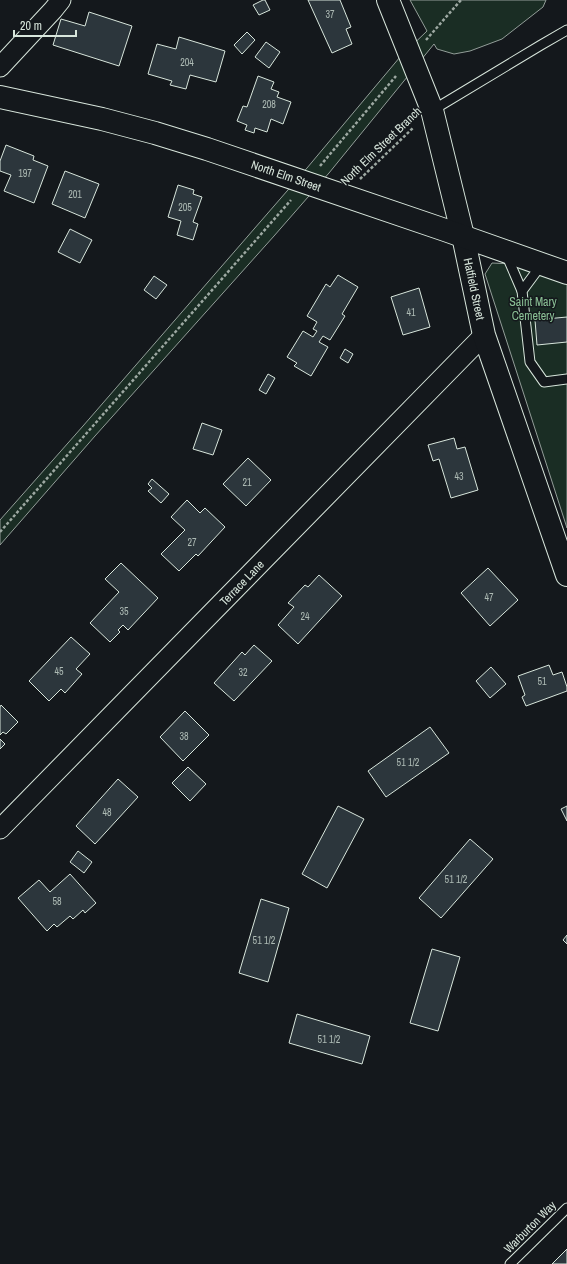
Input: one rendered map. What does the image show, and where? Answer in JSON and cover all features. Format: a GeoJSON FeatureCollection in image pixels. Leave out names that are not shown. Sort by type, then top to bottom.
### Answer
{"type":"FeatureCollection","features":[{"type":"Feature","properties":{"kind":"street"},"geometry":{"type":"LineString","coordinates":[[0,67],[61,0]]}},
{"type":"Feature","properties":{"kind":"street","name":"Hatfield Street"},"geometry":{"type":"LineString","coordinates":[[388,0],[432,110],[484,335],[567,575]]}},
{"type":"Feature","properties":{"kind":"street","name":"North Elm Street"},"geometry":{"type":"LineString","coordinates":[[0,97],[102,118],[155,132],[343,195],[567,273]]}},
{"type":"Feature","properties":{"kind":"street","name":"Terrace Lane"},"geometry":{"type":"LineString","coordinates":[[0,829],[484,335]]}},
{"type":"Feature","properties":{"kind":"lane"},"geometry":{"type":"LineString","coordinates":[[432,110],[541,44],[567,30]]}},
{"type":"Feature","properties":{"kind":"lane"},"geometry":{"type":"LineString","coordinates":[[505,251],[522,291],[530,362],[544,382],[567,379]]}},
{"type":"Feature","properties":{"kind":"lane"},"geometry":{"type":"LineString","coordinates":[[522,291],[542,264]]}},
{"type":"Feature","properties":{"kind":"lane","name":"Warburton Way"},"geometry":{"type":"LineString","coordinates":[[510,1264],[567,1208]]}},
{"type":"Feature","properties":{"kind":"path"},"geometry":{"type":"LineString","coordinates":[[426,41],[461,0]]}},
{"type":"Feature","properties":{"kind":"path"},"geometry":{"type":"LineString","coordinates":[[317,169],[401,70]]}},
{"type":"Feature","properties":{"kind":"path","name":"North Elm Street Branch"},"geometry":{"type":"LineString","coordinates":[[343,195],[432,110]]}},
{"type":"Feature","properties":{"kind":"path"},"geometry":{"type":"LineString","coordinates":[[0,532],[294,197]]}},
{"type":"Feature","properties":{"kind":"green space"},"geometry":{"type":"Polygon","coordinates":[[[410,0],[546,0],[543,7],[502,39],[470,51],[454,54],[437,49],[434,44],[329,173],[0,545],[0,520],[307,168],[400,57],[427,31],[410,0]]]}},
{"type":"Feature","properties":{"kind":"green space","name":"Saint Mary Cemetery"},"geometry":{"type":"Polygon","coordinates":[[[492,263],[515,264],[567,284],[567,528],[485,274],[492,263]]]}},
{"type":"Feature","properties":{"kind":"building"},"geometry":{"type":"Polygon","coordinates":[[[265,0],[270,10],[259,15],[253,5],[265,0]]]}},
{"type":"Feature","properties":{"kind":"building"},"geometry":{"type":"Polygon","coordinates":[[[308,0],[340,0],[351,27],[346,29],[352,44],[332,53],[308,0]]]}},
{"type":"Feature","properties":{"kind":"building"},"geometry":{"type":"Polygon","coordinates":[[[89,12],[132,26],[119,66],[53,45],[61,19],[85,26],[89,12]]]}},
{"type":"Feature","properties":{"kind":"building"},"geometry":{"type":"Polygon","coordinates":[[[247,32],[255,40],[242,54],[234,45],[247,32]]]}},
{"type":"Feature","properties":{"kind":"building"},"geometry":{"type":"Polygon","coordinates":[[[179,37],[225,51],[216,82],[190,75],[186,89],[170,85],[172,81],[148,74],[157,44],[176,49],[179,37]]]}},
{"type":"Feature","properties":{"kind":"building"},"geometry":{"type":"Polygon","coordinates":[[[266,42],[280,52],[269,68],[255,57],[266,42]]]}},
{"type":"Feature","properties":{"kind":"building"},"geometry":{"type":"Polygon","coordinates":[[[258,76],[274,82],[271,89],[279,92],[277,97],[291,102],[283,124],[271,119],[267,132],[255,128],[254,133],[245,130],[247,125],[237,121],[243,106],[247,107],[258,76]]]}},
{"type":"Feature","properties":{"kind":"building"},"geometry":{"type":"Polygon","coordinates":[[[6,145],[34,156],[33,160],[48,166],[34,203],[4,191],[11,175],[0,171],[0,161],[6,145]]]}},
{"type":"Feature","properties":{"kind":"building"},"geometry":{"type":"Polygon","coordinates":[[[65,171],[99,184],[85,218],[52,204],[65,171]]]}},
{"type":"Feature","properties":{"kind":"building"},"geometry":{"type":"Polygon","coordinates":[[[178,185],[194,190],[193,194],[202,197],[193,222],[198,224],[193,240],[177,235],[181,221],[168,217],[178,185]]]}},
{"type":"Feature","properties":{"kind":"building"},"geometry":{"type":"Polygon","coordinates":[[[70,229],[92,240],[80,263],[58,252],[70,229]]]}},
{"type":"Feature","properties":{"kind":"building"},"geometry":{"type":"Polygon","coordinates":[[[338,275],[358,287],[342,314],[345,316],[330,340],[323,336],[319,342],[328,347],[311,376],[294,366],[297,363],[287,357],[303,331],[313,337],[317,331],[313,329],[317,322],[307,316],[326,284],[330,287],[338,275]]]}},
{"type":"Feature","properties":{"kind":"building"},"geometry":{"type":"Polygon","coordinates":[[[154,276],[167,285],[156,299],[144,290],[154,276]]]}},
{"type":"Feature","properties":{"kind":"building"},"geometry":{"type":"Polygon","coordinates":[[[419,288],[430,327],[403,335],[391,297],[419,288]]]}},
{"type":"Feature","properties":{"kind":"building"},"geometry":{"type":"Polygon","coordinates":[[[567,317],[567,342],[537,345],[535,320],[567,317]]]}},
{"type":"Feature","properties":{"kind":"building"},"geometry":{"type":"Polygon","coordinates":[[[345,349],[353,354],[348,363],[340,358],[345,349]]]}},
{"type":"Feature","properties":{"kind":"building"},"geometry":{"type":"Polygon","coordinates":[[[268,374],[275,378],[266,394],[259,390],[268,374]]]}},
{"type":"Feature","properties":{"kind":"building"},"geometry":{"type":"Polygon","coordinates":[[[202,423],[222,430],[213,455],[193,449],[202,423]]]}},
{"type":"Feature","properties":{"kind":"building"},"geometry":{"type":"Polygon","coordinates":[[[454,438],[457,449],[465,447],[478,490],[451,498],[439,459],[433,461],[428,445],[454,438]]]}},
{"type":"Feature","properties":{"kind":"building"},"geometry":{"type":"Polygon","coordinates":[[[248,458],[271,480],[246,506],[223,484],[248,458]]]}},
{"type":"Feature","properties":{"kind":"building"},"geometry":{"type":"Polygon","coordinates":[[[152,479],[169,494],[161,503],[148,491],[152,488],[148,484],[152,479]]]}},
{"type":"Feature","properties":{"kind":"building"},"geometry":{"type":"Polygon","coordinates":[[[187,500],[200,513],[205,508],[225,527],[198,556],[196,554],[179,571],[161,554],[185,530],[171,517],[187,500]]]}},
{"type":"Feature","properties":{"kind":"building"},"geometry":{"type":"Polygon","coordinates":[[[121,563],[158,598],[128,630],[123,625],[118,630],[120,632],[110,642],[90,623],[119,592],[105,579],[121,563]]]}},
{"type":"Feature","properties":{"kind":"building"},"geometry":{"type":"Polygon","coordinates":[[[488,568],[518,600],[490,626],[461,593],[488,568]]]}},
{"type":"Feature","properties":{"kind":"building"},"geometry":{"type":"Polygon","coordinates":[[[319,575],[342,596],[298,644],[278,625],[294,607],[288,603],[305,585],[308,587],[319,575]]]}},
{"type":"Feature","properties":{"kind":"building"},"geometry":{"type":"Polygon","coordinates":[[[71,637],[90,654],[76,669],[82,674],[65,693],[61,689],[49,701],[29,681],[71,637]]]}},
{"type":"Feature","properties":{"kind":"building"},"geometry":{"type":"Polygon","coordinates":[[[254,645],[272,661],[234,701],[214,683],[242,652],[245,655],[254,645]]]}},
{"type":"Feature","properties":{"kind":"building"},"geometry":{"type":"Polygon","coordinates":[[[549,665],[553,675],[562,672],[567,691],[526,706],[522,697],[525,695],[518,676],[549,665]]]}},
{"type":"Feature","properties":{"kind":"building"},"geometry":{"type":"Polygon","coordinates":[[[491,667],[506,684],[490,698],[476,681],[491,667]]]}},
{"type":"Feature","properties":{"kind":"building"},"geometry":{"type":"Polygon","coordinates":[[[1,705],[18,722],[6,734],[3,732],[0,735],[0,707],[1,705]]]}},
{"type":"Feature","properties":{"kind":"building"},"geometry":{"type":"Polygon","coordinates":[[[185,711],[209,735],[183,761],[160,737],[185,711]]]}},
{"type":"Feature","properties":{"kind":"building"},"geometry":{"type":"Polygon","coordinates":[[[430,727],[449,753],[386,797],[368,771],[430,727]]]}},
{"type":"Feature","properties":{"kind":"building"},"geometry":{"type":"Polygon","coordinates":[[[0,739],[5,744],[0,749],[0,739]]]}},
{"type":"Feature","properties":{"kind":"building"},"geometry":{"type":"Polygon","coordinates":[[[188,767],[206,784],[190,801],[172,783],[188,767]]]}},
{"type":"Feature","properties":{"kind":"building"},"geometry":{"type":"Polygon","coordinates":[[[118,779],[138,797],[95,844],[76,826],[118,779]]]}},
{"type":"Feature","properties":{"kind":"building"},"geometry":{"type":"Polygon","coordinates":[[[338,806],[364,819],[327,888],[302,874],[338,806]]]}},
{"type":"Feature","properties":{"kind":"building"},"geometry":{"type":"Polygon","coordinates":[[[567,806],[567,821],[561,809],[567,806]]]}},
{"type":"Feature","properties":{"kind":"building"},"geometry":{"type":"Polygon","coordinates":[[[470,839],[493,859],[441,918],[419,898],[470,839]]]}},
{"type":"Feature","properties":{"kind":"building"},"geometry":{"type":"Polygon","coordinates":[[[78,851],[92,862],[84,873],[70,862],[78,851]]]}},
{"type":"Feature","properties":{"kind":"building"},"geometry":{"type":"Polygon","coordinates":[[[70,874],[96,903],[85,913],[83,910],[73,919],[70,916],[57,927],[54,924],[47,931],[18,898],[39,880],[50,892],[70,874]]]}},
{"type":"Feature","properties":{"kind":"building"},"geometry":{"type":"Polygon","coordinates":[[[261,899],[289,908],[268,982],[239,973],[261,899]]]}},
{"type":"Feature","properties":{"kind":"building"},"geometry":{"type":"Polygon","coordinates":[[[567,935],[567,944],[563,940],[567,935]]]}},
{"type":"Feature","properties":{"kind":"building"},"geometry":{"type":"Polygon","coordinates":[[[432,949],[460,957],[438,1031],[410,1023],[432,949]]]}},
{"type":"Feature","properties":{"kind":"building"},"geometry":{"type":"Polygon","coordinates":[[[297,1014],[370,1036],[362,1064],[289,1043],[297,1014]]]}},
{"type":"Feature","properties":{"kind":"building"},"geometry":{"type":"Polygon","coordinates":[[[567,1249],[567,1264],[552,1264],[567,1249]]]}}]}
